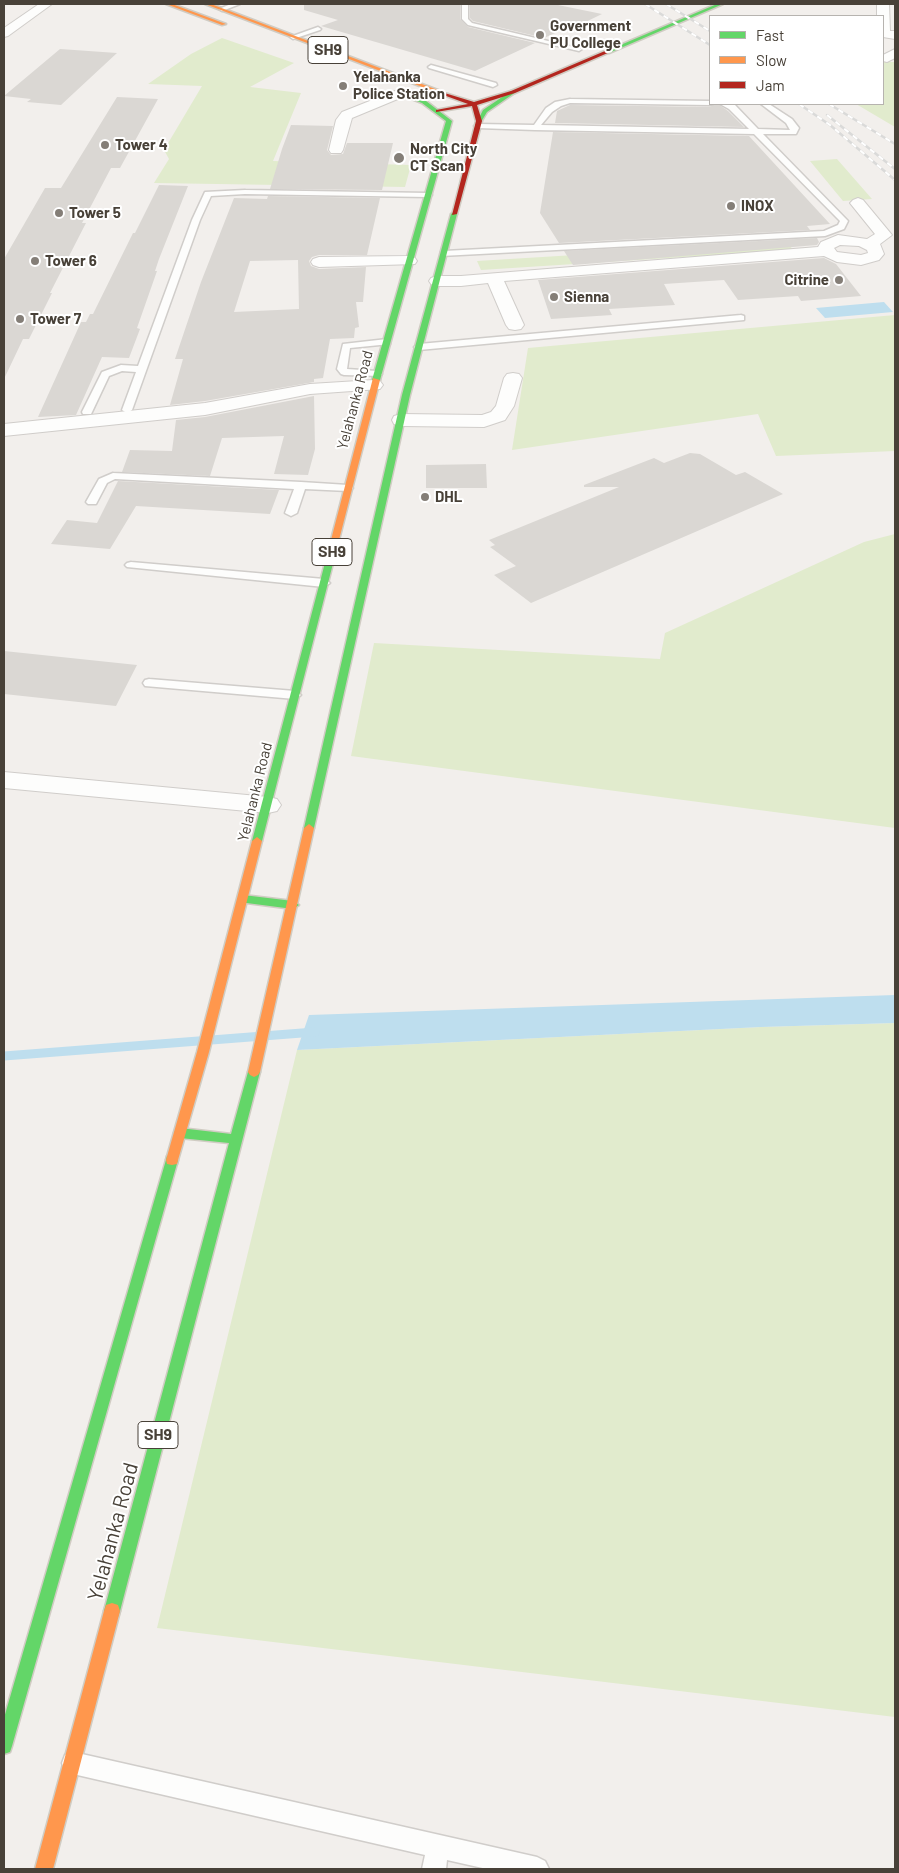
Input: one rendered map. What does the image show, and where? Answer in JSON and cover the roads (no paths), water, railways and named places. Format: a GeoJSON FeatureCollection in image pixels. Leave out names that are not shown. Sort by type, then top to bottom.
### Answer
{"type":"FeatureCollection","features":[{"type":"Feature","properties":{"kind":"main road"},"geometry":{"type":"LineString","coordinates":[[168,4],[228,26],[249,19]]}},
{"type":"Feature","properties":{"kind":"main road"},"geometry":{"type":"LineString","coordinates":[[384,86],[424,102],[438,111],[474,104],[513,92],[721,4]]}},
{"type":"Feature","properties":{"kind":"main road","name":"SH9"},"geometry":{"type":"LineString","coordinates":[[215,5],[293,37],[474,104]]}},
{"type":"Feature","properties":{"kind":"main road"},"geometry":{"type":"LineString","coordinates":[[562,56],[583,47]]}},
{"type":"Feature","properties":{"kind":"main road"},"geometry":{"type":"LineString","coordinates":[[424,102],[498,83]]}},
{"type":"Feature","properties":{"kind":"main road"},"geometry":{"type":"LineString","coordinates":[[479,124],[485,111],[494,103],[513,92]]}},
{"type":"Feature","properties":{"kind":"main road"},"geometry":{"type":"LineString","coordinates":[[474,104],[479,124]]}},
{"type":"Feature","properties":{"kind":"main road","name":"Yelahanka Road"},"geometry":{"type":"LineString","coordinates":[[180,1133],[222,984],[386,342],[449,121],[438,111]]}},
{"type":"Feature","properties":{"kind":"main road","name":"SH9"},"geometry":{"type":"LineString","coordinates":[[293,905],[401,420],[479,124]]}},
{"type":"Feature","properties":{"kind":"main road"},"geometry":{"type":"LineString","coordinates":[[243,899],[293,905]]}},
{"type":"Feature","properties":{"kind":"main road","name":"Yelahanka Road"},"geometry":{"type":"LineString","coordinates":[[57,1823],[260,1047],[293,905]]}},
{"type":"Feature","properties":{"kind":"main road"},"geometry":{"type":"LineString","coordinates":[[180,1133],[236,1139]]}},
{"type":"Feature","properties":{"kind":"main road","name":"SH9"},"geometry":{"type":"LineString","coordinates":[[4,1746],[180,1133]]}},
{"type":"Feature","properties":{"kind":"main road"},"geometry":{"type":"LineString","coordinates":[[57,1823],[60,1860]]}},
{"type":"Feature","properties":{"kind":"main road","name":"SH9"},"geometry":{"type":"LineString","coordinates":[[44,1869],[57,1823]]}},
{"type":"Feature","properties":{"kind":"street"},"geometry":{"type":"LineString","coordinates":[[4,33],[46,4]]}},
{"type":"Feature","properties":{"kind":"street"},"geometry":{"type":"LineString","coordinates":[[883,4],[887,35]]}},
{"type":"Feature","properties":{"kind":"street"},"geometry":{"type":"LineString","coordinates":[[336,150],[343,120],[347,115],[400,93]]}},
{"type":"Feature","properties":{"kind":"street"},"geometry":{"type":"LineString","coordinates":[[438,277],[461,281],[827,251],[844,259],[860,260],[873,257],[876,254],[876,250],[869,244],[884,235],[858,203]]}},
{"type":"Feature","properties":{"kind":"street"},"geometry":{"type":"LineString","coordinates":[[319,262],[410,261]]}},
{"type":"Feature","properties":{"kind":"street"},"geometry":{"type":"LineString","coordinates":[[494,277],[515,325]]}},
{"type":"Feature","properties":{"kind":"street"},"geometry":{"type":"LineString","coordinates":[[401,420],[484,421],[498,416],[504,406],[513,378]]}},
{"type":"Feature","properties":{"kind":"street"},"geometry":{"type":"LineString","coordinates":[[4,430],[205,409],[310,389],[376,380]]}},
{"type":"Feature","properties":{"kind":"street"},"geometry":{"type":"LineString","coordinates":[[4,780],[268,805]]}},
{"type":"Feature","properties":{"kind":"lane"},"geometry":{"type":"LineString","coordinates":[[215,5],[237,4]]}},
{"type":"Feature","properties":{"kind":"lane"},"geometry":{"type":"LineString","coordinates":[[465,4],[465,19],[470,24],[583,47]]}},
{"type":"Feature","properties":{"kind":"lane"},"geometry":{"type":"LineString","coordinates":[[293,37],[318,29]]}},
{"type":"Feature","properties":{"kind":"lane"},"geometry":{"type":"LineString","coordinates":[[431,67],[498,83]]}},
{"type":"Feature","properties":{"kind":"lane"},"geometry":{"type":"LineString","coordinates":[[535,128],[549,110],[558,104],[570,101],[709,103]]}},
{"type":"Feature","properties":{"kind":"lane"},"geometry":{"type":"LineString","coordinates":[[444,254],[825,233],[841,227],[844,221],[732,107],[727,105]]}},
{"type":"Feature","properties":{"kind":"lane"},"geometry":{"type":"LineString","coordinates":[[479,124],[535,128],[793,132],[795,128],[789,121],[766,105]]}},
{"type":"Feature","properties":{"kind":"lane"},"geometry":{"type":"LineString","coordinates":[[127,410],[196,220],[208,194],[245,192],[428,195]]}},
{"type":"Feature","properties":{"kind":"lane"},"geometry":{"type":"LineString","coordinates":[[419,347],[741,318]]}},
{"type":"Feature","properties":{"kind":"lane"},"geometry":{"type":"LineString","coordinates":[[376,380],[344,372],[342,369],[346,346],[386,342]]}},
{"type":"Feature","properties":{"kind":"lane"},"geometry":{"type":"LineString","coordinates":[[88,412],[105,374],[121,368],[132,368],[141,371]]}},
{"type":"Feature","properties":{"kind":"lane"},"geometry":{"type":"LineString","coordinates":[[92,502],[102,481],[113,476],[348,488]]}},
{"type":"Feature","properties":{"kind":"lane"},"geometry":{"type":"LineString","coordinates":[[291,513],[301,486]]}},
{"type":"Feature","properties":{"kind":"lane"},"geometry":{"type":"LineString","coordinates":[[131,565],[324,582]]}},
{"type":"Feature","properties":{"kind":"lane"},"geometry":{"type":"LineString","coordinates":[[149,683],[295,695]]}},
{"type":"Feature","properties":{"kind":"lane"},"geometry":{"type":"LineString","coordinates":[[72,1763],[436,1858],[537,1869]]}},
{"type":"Feature","properties":{"kind":"water"},"geometry":{"type":"Polygon","coordinates":[[[884,302],[893,312],[825,318],[816,308],[884,302]]]}},
{"type":"Feature","properties":{"kind":"water"},"geometry":{"type":"Polygon","coordinates":[[[895,995],[895,1023],[761,1027],[297,1050],[309,1015],[895,995]]]}},
{"type":"Feature","properties":{"kind":"waterway"},"geometry":{"type":"LineString","coordinates":[[4,1056],[315,1032]]}},
{"type":"Feature","properties":{"kind":"railway"},"geometry":{"type":"LineString","coordinates":[[645,4],[709,44]]}},
{"type":"Feature","properties":{"kind":"railway"},"geometry":{"type":"LineString","coordinates":[[666,4],[709,30]]}},
{"type":"Feature","properties":{"kind":"railway"},"geometry":{"type":"LineString","coordinates":[[800,105],[830,125],[895,180]]}},
{"type":"Feature","properties":{"kind":"railway"},"geometry":{"type":"LineString","coordinates":[[831,105],[895,144]]}},
{"type":"Feature","properties":{"kind":"railway"},"geometry":{"type":"LineString","coordinates":[[827,115],[895,169]]}},
{"type":"Feature","properties":{"kind":"place","name":"Government PU College"},"geometry":{"type":"Point","coordinates":[540,35]}},
{"type":"Feature","properties":{"kind":"place","name":"Yelahanka Police Station"},"geometry":{"type":"Point","coordinates":[343,86]}},
{"type":"Feature","properties":{"kind":"place","name":"Tower 4"},"geometry":{"type":"Point","coordinates":[105,145]}},
{"type":"Feature","properties":{"kind":"place","name":"North City CT Scan"},"geometry":{"type":"Point","coordinates":[399,158]}},
{"type":"Feature","properties":{"kind":"place","name":"INOX"},"geometry":{"type":"Point","coordinates":[731,206]}},
{"type":"Feature","properties":{"kind":"place","name":"Tower 5"},"geometry":{"type":"Point","coordinates":[59,213]}},
{"type":"Feature","properties":{"kind":"place","name":"Tower 6"},"geometry":{"type":"Point","coordinates":[35,261]}},
{"type":"Feature","properties":{"kind":"place","name":"Citrine"},"geometry":{"type":"Point","coordinates":[839,280]}},
{"type":"Feature","properties":{"kind":"place","name":"Sienna"},"geometry":{"type":"Point","coordinates":[554,297]}},
{"type":"Feature","properties":{"kind":"place","name":"Tower 7"},"geometry":{"type":"Point","coordinates":[20,319]}},
{"type":"Feature","properties":{"kind":"place","name":"DHL"},"geometry":{"type":"Point","coordinates":[425,497]}}]}
